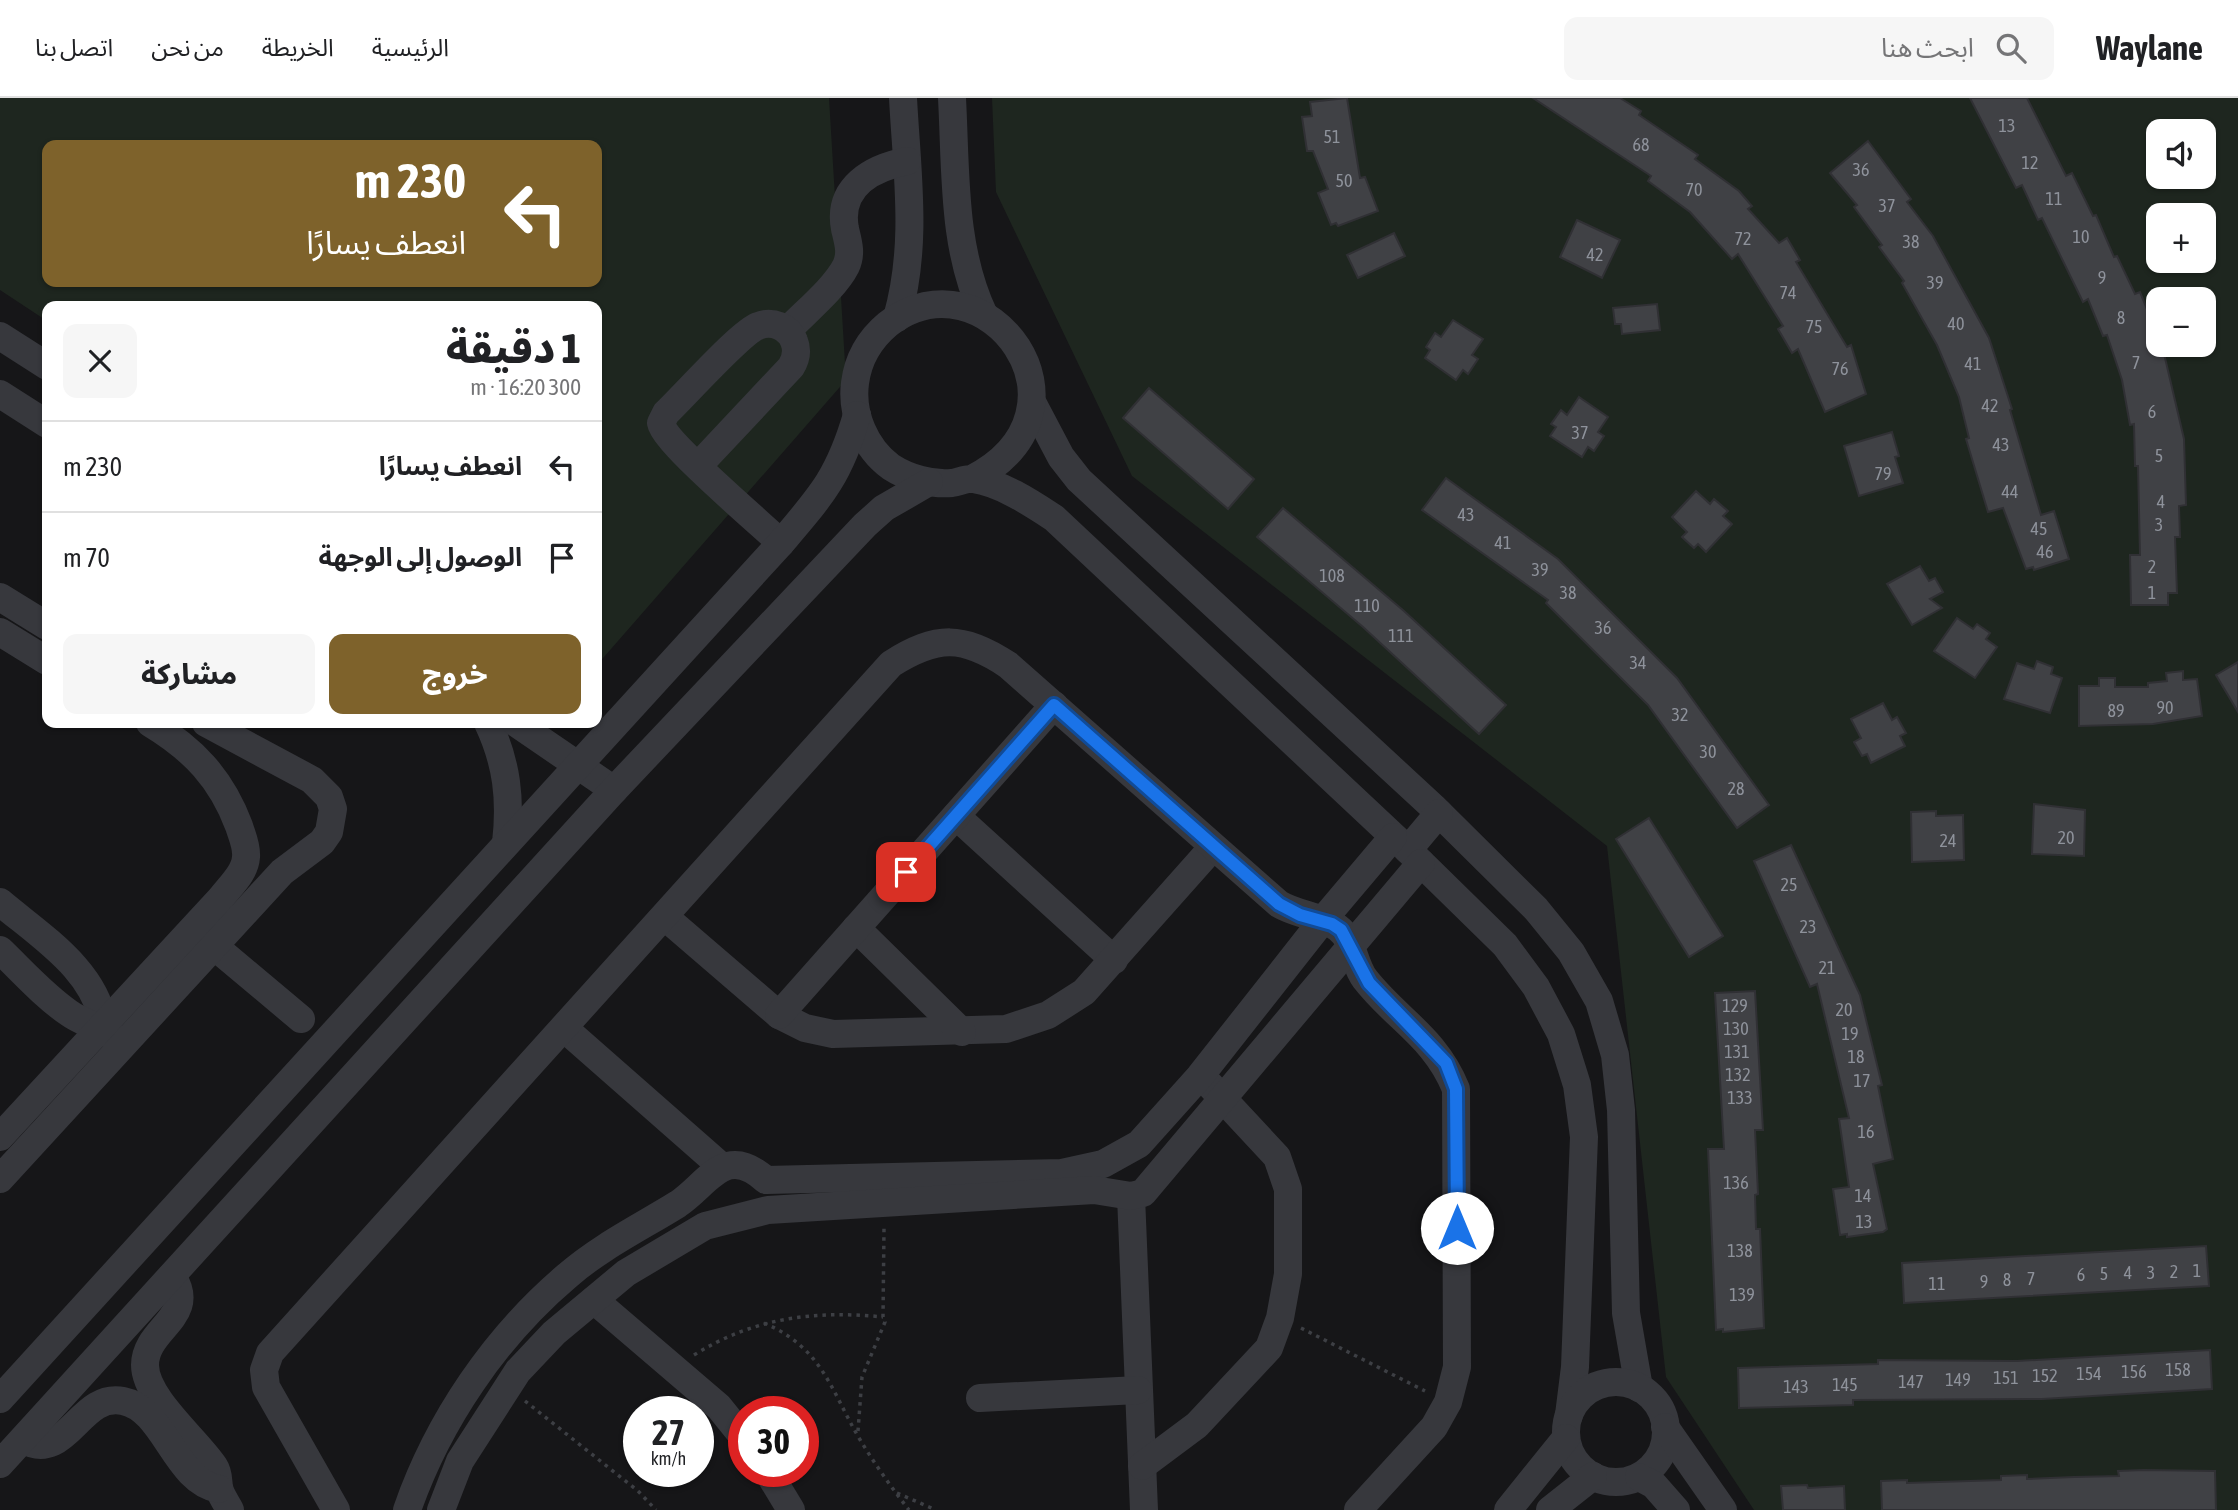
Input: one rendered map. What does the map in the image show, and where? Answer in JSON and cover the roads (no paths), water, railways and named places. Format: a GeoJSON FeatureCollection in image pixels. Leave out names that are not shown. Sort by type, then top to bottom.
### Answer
{"type":"FeatureCollection","features":[{"type":"Feature","properties":{"kind":"street"},"geometry":{"type":"LineString","coordinates":[[897,318],[910,262],[903,98]]}},
{"type":"Feature","properties":{"kind":"street"},"geometry":{"type":"LineString","coordinates":[[952,98],[960,239],[971,289],[984,315]]}},
{"type":"Feature","properties":{"kind":"street"},"geometry":{"type":"LineString","coordinates":[[787,331],[846,266],[850,248],[845,208],[855,187],[881,166],[907,161]]}},
{"type":"Feature","properties":{"kind":"street"},"geometry":{"type":"LineString","coordinates":[[940,305],[963,307],[984,315],[1005,330],[1021,351],[1030,375],[1032,402],[1026,427],[1014,449],[995,467],[972,479],[951,483],[929,482],[891,466],[864,435],[857,415],[854,393],[857,370],[866,350],[879,332],[897,318],[917,309],[940,305]]}},
{"type":"Feature","properties":{"kind":"street"},"geometry":{"type":"LineString","coordinates":[[698,466],[791,368],[796,352],[787,331],[771,323],[750,330],[663,418],[665,435],[698,466],[781,543]]}},
{"type":"Feature","properties":{"kind":"street"},"geometry":{"type":"LineString","coordinates":[[0,336],[42,363]]}},
{"type":"Feature","properties":{"kind":"street"},"geometry":{"type":"LineString","coordinates":[[0,394],[42,421]]}},
{"type":"Feature","properties":{"kind":"street"},"geometry":{"type":"LineString","coordinates":[[1032,402],[1061,457],[1079,480],[1439,813],[1536,909],[1571,951],[1599,1001],[1615,1055],[1622,1110],[1626,1313],[1639,1388]]}},
{"type":"Feature","properties":{"kind":"street"},"geometry":{"type":"LineString","coordinates":[[645,757],[603,726],[781,543],[828,488],[839,468],[857,415]]}},
{"type":"Feature","properties":{"kind":"street"},"geometry":{"type":"LineString","coordinates":[[972,479],[1031,503],[1054,519],[1505,945],[1536,987],[1561,1034],[1577,1085],[1584,1136],[1576,1367],[1568,1427],[1575,1461],[1593,1476],[1616,1482],[1639,1477],[1649,1470],[1663,1450],[1665,1427]]}},
{"type":"Feature","properties":{"kind":"street"},"geometry":{"type":"LineString","coordinates":[[0,1464],[645,757],[865,525],[884,508],[929,482]]}},
{"type":"Feature","properties":{"kind":"street"},"geometry":{"type":"LineString","coordinates":[[0,597],[42,623]]}},
{"type":"Feature","properties":{"kind":"street"},"geometry":{"type":"LineString","coordinates":[[0,632],[42,658]]}},
{"type":"Feature","properties":{"kind":"street"},"geometry":{"type":"LineString","coordinates":[[336,1510],[266,1387],[264,1370],[270,1353],[565,1029],[891,664],[918,647],[950,641],[981,648],[1008,665],[1279,904],[1341,930],[1352,947],[1363,975],[1446,1063],[1456,1089],[1457,1367],[1448,1402],[1434,1427],[1358,1510]]}},
{"type":"Feature","properties":{"kind":"street"},"geometry":{"type":"LineString","coordinates":[[779,1015],[1054,705]]}},
{"type":"Feature","properties":{"kind":"street"},"geometry":{"type":"LineString","coordinates":[[2,1172],[113,1037],[242,872],[246,858],[245,846],[234,813],[214,775],[184,745],[158,728]]}},
{"type":"Feature","properties":{"kind":"street"},"geometry":{"type":"LineString","coordinates":[[0,1137],[214,946],[282,872],[322,842],[329,832],[333,808],[329,797],[312,780],[215,728]]}},
{"type":"Feature","properties":{"kind":"street"},"geometry":{"type":"LineString","coordinates":[[490,728],[507,776],[510,810],[506,843]]}},
{"type":"Feature","properties":{"kind":"street"},"geometry":{"type":"LineString","coordinates":[[523,728],[614,790]]}},
{"type":"Feature","properties":{"kind":"street"},"geometry":{"type":"LineString","coordinates":[[0,1399],[578,765],[602,728]]}},
{"type":"Feature","properties":{"kind":"street"},"geometry":{"type":"LineString","coordinates":[[407,1510],[421,1468],[446,1422],[513,1329],[567,1275],[682,1201],[710,1173],[722,1167],[746,1166],[766,1180],[1062,1173],[1103,1164],[1139,1144],[1200,1076],[1322,921],[1407,850],[1439,813]]}},
{"type":"Feature","properties":{"kind":"street"},"geometry":{"type":"LineString","coordinates":[[956,816],[1114,960]]}},
{"type":"Feature","properties":{"kind":"street"},"geometry":{"type":"LineString","coordinates":[[245,846],[282,872]]}},
{"type":"Feature","properties":{"kind":"street"},"geometry":{"type":"LineString","coordinates":[[665,917],[779,1015],[805,1028],[833,1034],[1006,1029],[1048,1015],[1084,992],[1213,848]]}},
{"type":"Feature","properties":{"kind":"street"},"geometry":{"type":"LineString","coordinates":[[441,1510],[460,1461],[508,1386],[554,1333],[660,1250],[705,1226],[768,1210],[1094,1190],[1131,1196],[1150,1186],[1165,1164],[1352,947],[1407,850]]}},
{"type":"Feature","properties":{"kind":"street"},"geometry":{"type":"LineString","coordinates":[[0,902],[84,978],[98,1000],[113,1037]]}},
{"type":"Feature","properties":{"kind":"street"},"geometry":{"type":"LineString","coordinates":[[856,928],[962,1032]]}},
{"type":"Feature","properties":{"kind":"street"},"geometry":{"type":"LineString","coordinates":[[214,946],[301,1019]]}},
{"type":"Feature","properties":{"kind":"street"},"geometry":{"type":"LineString","coordinates":[[0,950],[56,1004],[113,1037]]}},
{"type":"Feature","properties":{"kind":"street"},"geometry":{"type":"LineString","coordinates":[[565,1029],[722,1167]]}},
{"type":"Feature","properties":{"kind":"street"},"geometry":{"type":"LineString","coordinates":[[1142,1466],[1197,1424],[1269,1348],[1280,1318],[1288,1274],[1288,1189],[1277,1157],[1223,1096],[1200,1076]]}},
{"type":"Feature","properties":{"kind":"street"},"geometry":{"type":"LineString","coordinates":[[1139,1144],[1165,1164]]}},
{"type":"Feature","properties":{"kind":"street"},"geometry":{"type":"LineString","coordinates":[[766,1180],[768,1210]]}},
{"type":"Feature","properties":{"kind":"street"},"geometry":{"type":"LineString","coordinates":[[1131,1196],[1144,1510]]}},
{"type":"Feature","properties":{"kind":"street"},"geometry":{"type":"LineString","coordinates":[[172,1276],[177,1285],[179,1303],[173,1316],[148,1348],[146,1378],[156,1395],[213,1465],[225,1500]]}},
{"type":"Feature","properties":{"kind":"street"},"geometry":{"type":"LineString","coordinates":[[594,1300],[675,1368],[728,1418]]}},
{"type":"Feature","properties":{"kind":"street"},"geometry":{"type":"LineString","coordinates":[[1508,1510],[1568,1427],[1583,1395],[1604,1384],[1628,1384],[1639,1388],[1657,1404],[1665,1427],[1723,1510]]}},
{"type":"Feature","properties":{"kind":"street"},"geometry":{"type":"LineString","coordinates":[[980,1398],[1138,1390]]}},
{"type":"Feature","properties":{"kind":"street"},"geometry":{"type":"LineString","coordinates":[[23,1440],[40,1446],[53,1444],[94,1407],[111,1401],[122,1401],[141,1409],[201,1483],[225,1500]]}},
{"type":"Feature","properties":{"kind":"street"},"geometry":{"type":"LineString","coordinates":[[1550,1510],[1593,1476]]}},
{"type":"Feature","properties":{"kind":"street"},"geometry":{"type":"LineString","coordinates":[[1639,1477],[1654,1485],[1676,1510]]}},
{"type":"Feature","properties":{"kind":"street"},"geometry":{"type":"LineString","coordinates":[[777,1487],[792,1510]]}}]}
